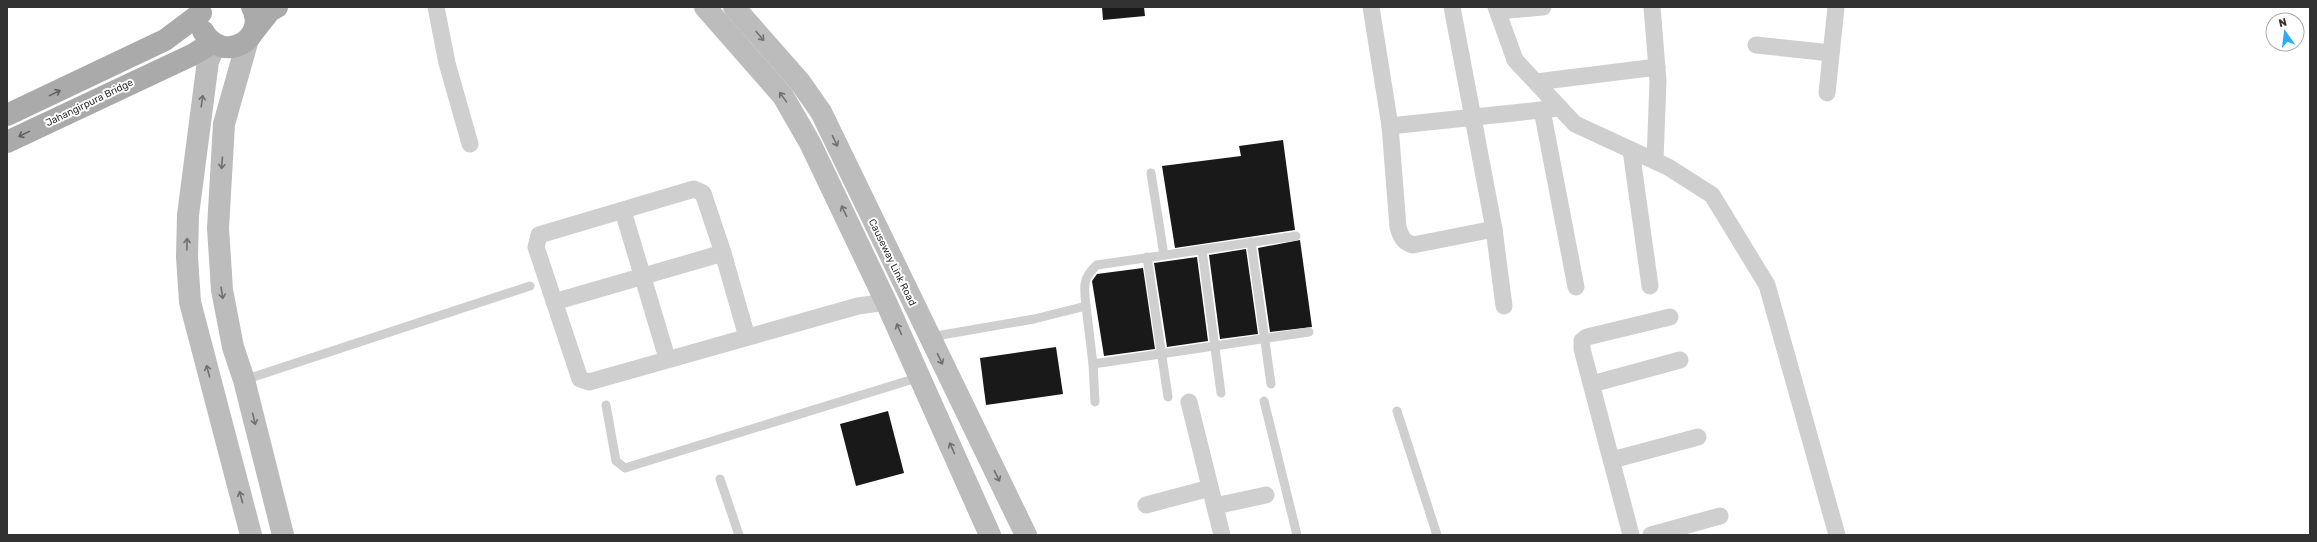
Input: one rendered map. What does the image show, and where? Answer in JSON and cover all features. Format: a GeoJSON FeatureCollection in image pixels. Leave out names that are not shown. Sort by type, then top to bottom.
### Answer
{"type":"FeatureCollection","features":[{"type":"Feature","properties":{"kind":"main road"},"geometry":{"type":"LineString","coordinates":[[252,7],[255,18],[255,26],[248,39],[224,124],[218,228],[222,290],[233,347],[244,380],[283,535]]}},
{"type":"Feature","properties":{"kind":"main road"},"geometry":{"type":"LineString","coordinates":[[202,9],[202,30],[214,44],[229,48],[248,39],[270,11],[277,7]]}},
{"type":"Feature","properties":{"kind":"main road"},"geometry":{"type":"LineString","coordinates":[[705,7],[783,96],[797,118],[846,215],[990,535]]}},
{"type":"Feature","properties":{"kind":"main road","name":"Causeway Link Road"},"geometry":{"type":"LineString","coordinates":[[734,7],[800,82],[821,112],[929,338],[1026,535]]}},
{"type":"Feature","properties":{"kind":"main road"},"geometry":{"type":"LineString","coordinates":[[7,116],[165,40],[202,9]]}},
{"type":"Feature","properties":{"kind":"main road"},"geometry":{"type":"LineString","coordinates":[[214,44],[207,69],[188,215],[187,257],[190,302],[251,535]]}},
{"type":"Feature","properties":{"kind":"main road","name":"Jahangirpura Bridge"},"geometry":{"type":"LineString","coordinates":[[7,142],[172,62],[214,44]]}},
{"type":"Feature","properties":{"kind":"street"},"geometry":{"type":"LineString","coordinates":[[436,7],[447,63],[470,144]]}},
{"type":"Feature","properties":{"kind":"street"},"geometry":{"type":"LineString","coordinates":[[1370,7],[1390,126],[1398,227],[1400,235],[1406,243],[1414,245],[1494,229]]}},
{"type":"Feature","properties":{"kind":"street"},"geometry":{"type":"LineString","coordinates":[[1452,7],[1494,229],[1504,306]]}},
{"type":"Feature","properties":{"kind":"street"},"geometry":{"type":"LineString","coordinates":[[1542,7],[1497,9],[1515,60],[1575,124],[1655,161],[1712,195],[1767,286],[1836,535]]}},
{"type":"Feature","properties":{"kind":"street"},"geometry":{"type":"LineString","coordinates":[[1652,7],[1657,67],[1655,161]]}},
{"type":"Feature","properties":{"kind":"street"},"geometry":{"type":"LineString","coordinates":[[1827,92],[1836,7]]}},
{"type":"Feature","properties":{"kind":"street"},"geometry":{"type":"LineString","coordinates":[[1756,45],[1831,53]]}},
{"type":"Feature","properties":{"kind":"street"},"geometry":{"type":"LineString","coordinates":[[1536,82],[1657,67]]}},
{"type":"Feature","properties":{"kind":"street"},"geometry":{"type":"LineString","coordinates":[[1390,126],[1560,108]]}},
{"type":"Feature","properties":{"kind":"street"},"geometry":{"type":"LineString","coordinates":[[1542,110],[1576,287]]}},
{"type":"Feature","properties":{"kind":"street"},"geometry":{"type":"LineString","coordinates":[[1631,150],[1650,286]]}},
{"type":"Feature","properties":{"kind":"street"},"geometry":{"type":"LineString","coordinates":[[748,336],[703,192],[694,189],[539,236],[536,247],[580,379],[589,382],[667,358],[748,336],[858,306],[886,302]]}},
{"type":"Feature","properties":{"kind":"street"},"geometry":{"type":"LineString","coordinates":[[623,211],[667,358]]}},
{"type":"Feature","properties":{"kind":"street"},"geometry":{"type":"LineString","coordinates":[[554,302],[723,253]]}},
{"type":"Feature","properties":{"kind":"street"},"geometry":{"type":"LineString","coordinates":[[1631,535],[1582,349],[1582,341],[1587,337],[1670,316]]}},
{"type":"Feature","properties":{"kind":"street"},"geometry":{"type":"LineString","coordinates":[[1592,384],[1680,360]]}},
{"type":"Feature","properties":{"kind":"street"},"geometry":{"type":"LineString","coordinates":[[1189,402],[1222,535]]}},
{"type":"Feature","properties":{"kind":"street"},"geometry":{"type":"LineString","coordinates":[[1612,460],[1698,437]]}},
{"type":"Feature","properties":{"kind":"street"},"geometry":{"type":"LineString","coordinates":[[1146,505],[1210,488]]}},
{"type":"Feature","properties":{"kind":"street"},"geometry":{"type":"LineString","coordinates":[[1215,506],[1266,495]]}},
{"type":"Feature","properties":{"kind":"street"},"geometry":{"type":"LineString","coordinates":[[1651,535],[1720,516]]}},
{"type":"Feature","properties":{"kind":"lane"},"geometry":{"type":"LineString","coordinates":[[1151,173],[1164,255]]}},
{"type":"Feature","properties":{"kind":"lane"},"geometry":{"type":"LineString","coordinates":[[1095,402],[1094,364],[1084,288],[1087,273],[1097,265],[1296,236]]}},
{"type":"Feature","properties":{"kind":"lane"},"geometry":{"type":"LineString","coordinates":[[1251,242],[1271,384]]}},
{"type":"Feature","properties":{"kind":"lane"},"geometry":{"type":"LineString","coordinates":[[1202,250],[1222,393]]}},
{"type":"Feature","properties":{"kind":"lane"},"geometry":{"type":"LineString","coordinates":[[1147,257],[1168,397]]}},
{"type":"Feature","properties":{"kind":"lane"},"geometry":{"type":"LineString","coordinates":[[244,380],[530,286]]}},
{"type":"Feature","properties":{"kind":"lane"},"geometry":{"type":"LineString","coordinates":[[929,338],[1034,319],[1086,306]]}},
{"type":"Feature","properties":{"kind":"lane"},"geometry":{"type":"LineString","coordinates":[[1094,364],[1309,332]]}},
{"type":"Feature","properties":{"kind":"lane"},"geometry":{"type":"LineString","coordinates":[[606,405],[616,461],[626,468],[920,377]]}},
{"type":"Feature","properties":{"kind":"lane"},"geometry":{"type":"LineString","coordinates":[[1264,401],[1297,535]]}},
{"type":"Feature","properties":{"kind":"lane"},"geometry":{"type":"LineString","coordinates":[[1397,411],[1437,535]]}},
{"type":"Feature","properties":{"kind":"lane"},"geometry":{"type":"LineString","coordinates":[[720,479],[739,535]]}},
{"type":"Feature","properties":{"kind":"building"},"geometry":{"type":"Polygon","coordinates":[[[1102,7],[1144,7],[1145,16],[1103,20],[1102,7]]]}},
{"type":"Feature","properties":{"kind":"building"},"geometry":{"type":"Polygon","coordinates":[[[1283,140],[1295,230],[1175,248],[1162,166],[1241,156],[1239,146],[1283,140]]]}},
{"type":"Feature","properties":{"kind":"building"},"geometry":{"type":"Polygon","coordinates":[[[1300,240],[1312,327],[1270,332],[1258,248],[1300,240]]]}},
{"type":"Feature","properties":{"kind":"building"},"geometry":{"type":"Polygon","coordinates":[[[1246,249],[1258,334],[1220,339],[1209,255],[1246,249]]]}},
{"type":"Feature","properties":{"kind":"building"},"geometry":{"type":"Polygon","coordinates":[[[1197,257],[1208,341],[1167,347],[1154,263],[1197,257]]]}},
{"type":"Feature","properties":{"kind":"building"},"geometry":{"type":"Polygon","coordinates":[[[1143,268],[1155,349],[1104,356],[1092,281],[1097,274],[1143,268]]]}},
{"type":"Feature","properties":{"kind":"building"},"geometry":{"type":"Polygon","coordinates":[[[1056,347],[1063,394],[986,405],[980,358],[1056,347]]]}},
{"type":"Feature","properties":{"kind":"building"},"geometry":{"type":"Polygon","coordinates":[[[888,411],[904,473],[856,486],[840,424],[888,411]]]}}]}
